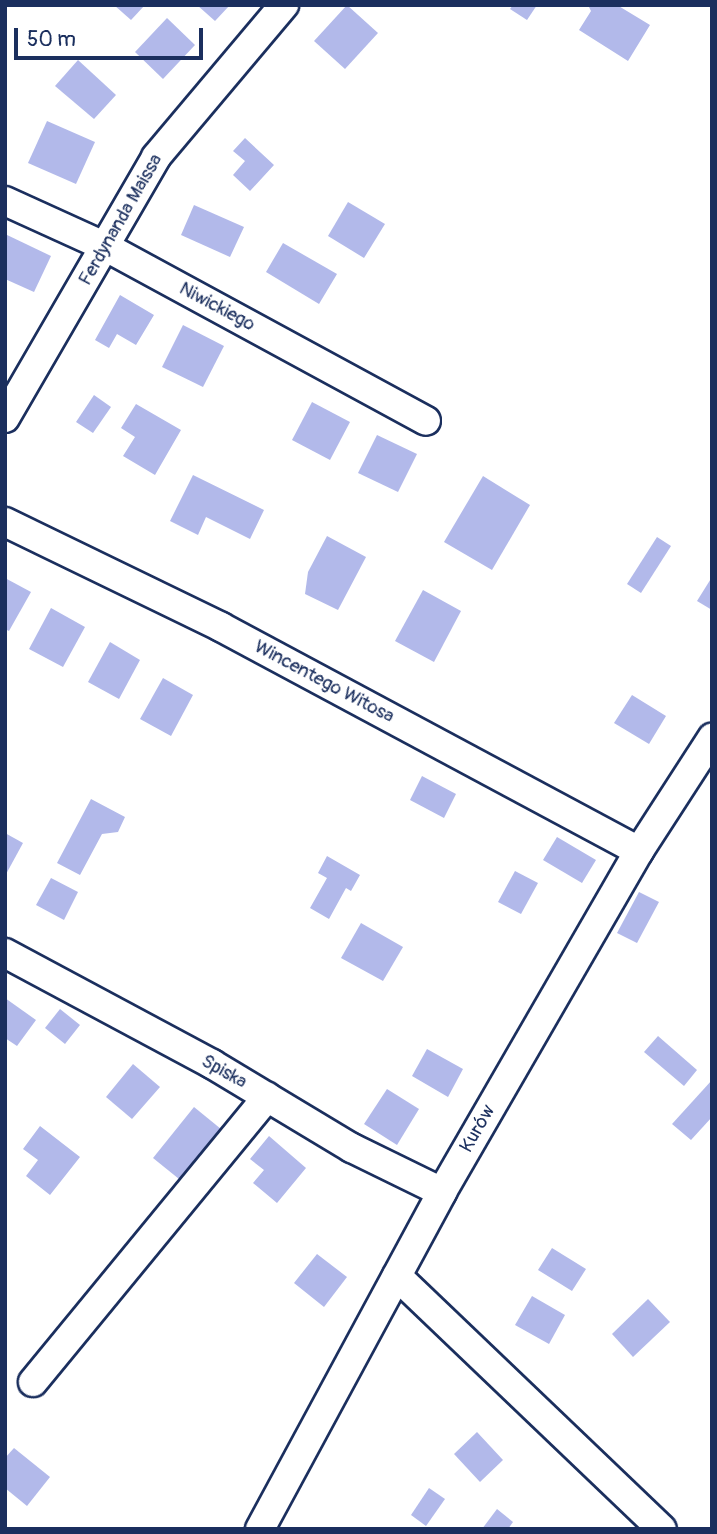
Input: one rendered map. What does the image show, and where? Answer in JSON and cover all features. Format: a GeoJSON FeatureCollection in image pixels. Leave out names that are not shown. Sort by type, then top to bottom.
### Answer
{"type":"FeatureCollection","features":[{"type":"Feature","properties":{"kind":"street","name":"Ferdynanda Maissa"},"geometry":{"type":"LineString","coordinates":[[5,418],[156,157],[284,5]]}},
{"type":"Feature","properties":{"kind":"street","name":"Niwickiego"},"geometry":{"type":"LineString","coordinates":[[5,201],[106,247],[426,421]]}},
{"type":"Feature","properties":{"kind":"street","name":"Wincentego Witosa"},"geometry":{"type":"LineString","coordinates":[[5,522],[220,627],[639,851]]}},
{"type":"Feature","properties":{"kind":"street","name":"Kurów"},"geometry":{"type":"LineString","coordinates":[[260,1529],[442,1192],[639,851],[712,738]]}},
{"type":"Feature","properties":{"kind":"street","name":"Spiska"},"geometry":{"type":"LineString","coordinates":[[5,953],[212,1064],[352,1148],[442,1192]]}},
{"type":"Feature","properties":{"kind":"street"},"geometry":{"type":"LineString","coordinates":[[33,1382],[267,1097]]}},
{"type":"Feature","properties":{"kind":"street"},"geometry":{"type":"LineString","coordinates":[[397,1276],[662,1529]]}},
{"type":"Feature","properties":{"kind":"building"},"geometry":{"type":"Polygon","coordinates":[[[114,5],[145,5],[131,20],[114,5]]]}},
{"type":"Feature","properties":{"kind":"building"},"geometry":{"type":"Polygon","coordinates":[[[197,5],[230,5],[215,21],[197,5]]]}},
{"type":"Feature","properties":{"kind":"building"},"geometry":{"type":"Polygon","coordinates":[[[347,5],[378,33],[345,69],[314,41],[347,5]]]}},
{"type":"Feature","properties":{"kind":"building"},"geometry":{"type":"Polygon","coordinates":[[[513,5],[537,5],[527,20],[510,9],[513,5]]]}},
{"type":"Feature","properties":{"kind":"building"},"geometry":{"type":"Polygon","coordinates":[[[588,5],[617,5],[650,25],[628,61],[579,30],[591,11],[588,5]]]}},
{"type":"Feature","properties":{"kind":"building"},"geometry":{"type":"Polygon","coordinates":[[[167,18],[195,45],[163,79],[135,52],[167,18]]]}},
{"type":"Feature","properties":{"kind":"building"},"geometry":{"type":"Polygon","coordinates":[[[78,60],[116,95],[94,119],[55,86],[78,60]]]}},
{"type":"Feature","properties":{"kind":"building"},"geometry":{"type":"Polygon","coordinates":[[[47,121],[95,142],[76,184],[28,163],[47,121]]]}},
{"type":"Feature","properties":{"kind":"building"},"geometry":{"type":"Polygon","coordinates":[[[245,138],[274,165],[250,191],[233,175],[245,161],[233,151],[245,138]]]}},
{"type":"Feature","properties":{"kind":"building"},"geometry":{"type":"Polygon","coordinates":[[[348,202],[385,224],[364,258],[328,236],[348,202]]]}},
{"type":"Feature","properties":{"kind":"building"},"geometry":{"type":"Polygon","coordinates":[[[194,205],[244,227],[230,257],[181,235],[194,205]]]}},
{"type":"Feature","properties":{"kind":"building"},"geometry":{"type":"Polygon","coordinates":[[[5,234],[51,256],[34,292],[5,279],[5,234]]]}},
{"type":"Feature","properties":{"kind":"building"},"geometry":{"type":"Polygon","coordinates":[[[283,243],[337,274],[319,304],[266,272],[283,243]]]}},
{"type":"Feature","properties":{"kind":"building"},"geometry":{"type":"Polygon","coordinates":[[[120,295],[154,315],[136,345],[117,334],[109,348],[95,340],[120,295]]]}},
{"type":"Feature","properties":{"kind":"building"},"geometry":{"type":"Polygon","coordinates":[[[183,325],[224,346],[203,387],[162,367],[183,325]]]}},
{"type":"Feature","properties":{"kind":"building"},"geometry":{"type":"Polygon","coordinates":[[[94,395],[111,407],[93,433],[76,422],[94,395]]]}},
{"type":"Feature","properties":{"kind":"building"},"geometry":{"type":"Polygon","coordinates":[[[312,402],[350,422],[330,460],[292,440],[312,402]]]}},
{"type":"Feature","properties":{"kind":"building"},"geometry":{"type":"Polygon","coordinates":[[[136,404],[181,430],[155,475],[123,456],[135,437],[121,428],[136,404]]]}},
{"type":"Feature","properties":{"kind":"building"},"geometry":{"type":"Polygon","coordinates":[[[377,435],[417,454],[398,492],[358,473],[377,435]]]}},
{"type":"Feature","properties":{"kind":"building"},"geometry":{"type":"Polygon","coordinates":[[[193,475],[264,510],[250,539],[206,517],[198,535],[170,521],[193,475]]]}},
{"type":"Feature","properties":{"kind":"building"},"geometry":{"type":"Polygon","coordinates":[[[483,476],[530,505],[492,570],[444,542],[483,476]]]}},
{"type":"Feature","properties":{"kind":"building"},"geometry":{"type":"Polygon","coordinates":[[[327,536],[366,557],[338,610],[305,594],[308,572],[327,536]]]}},
{"type":"Feature","properties":{"kind":"building"},"geometry":{"type":"Polygon","coordinates":[[[657,537],[671,546],[641,593],[627,584],[657,537]]]}},
{"type":"Feature","properties":{"kind":"building"},"geometry":{"type":"Polygon","coordinates":[[[712,577],[712,610],[697,601],[712,577]]]}},
{"type":"Feature","properties":{"kind":"building"},"geometry":{"type":"Polygon","coordinates":[[[5,578],[31,592],[9,631],[5,629],[5,578]]]}},
{"type":"Feature","properties":{"kind":"building"},"geometry":{"type":"Polygon","coordinates":[[[423,590],[461,611],[434,662],[395,641],[423,590]]]}},
{"type":"Feature","properties":{"kind":"building"},"geometry":{"type":"Polygon","coordinates":[[[51,608],[85,627],[63,667],[29,649],[51,608]]]}},
{"type":"Feature","properties":{"kind":"building"},"geometry":{"type":"Polygon","coordinates":[[[110,642],[140,660],[119,699],[88,682],[110,642]]]}},
{"type":"Feature","properties":{"kind":"building"},"geometry":{"type":"Polygon","coordinates":[[[163,678],[193,695],[171,736],[140,719],[163,678]]]}},
{"type":"Feature","properties":{"kind":"building"},"geometry":{"type":"Polygon","coordinates":[[[632,695],[666,716],[649,744],[614,723],[632,695]]]}},
{"type":"Feature","properties":{"kind":"building"},"geometry":{"type":"Polygon","coordinates":[[[422,776],[456,794],[444,818],[410,800],[422,776]]]}},
{"type":"Feature","properties":{"kind":"building"},"geometry":{"type":"Polygon","coordinates":[[[91,799],[125,817],[118,832],[102,834],[80,875],[57,863],[91,799]]]}},
{"type":"Feature","properties":{"kind":"building"},"geometry":{"type":"Polygon","coordinates":[[[5,833],[23,843],[5,876],[5,833]]]}},
{"type":"Feature","properties":{"kind":"building"},"geometry":{"type":"Polygon","coordinates":[[[557,837],[596,860],[582,883],[543,860],[557,837]]]}},
{"type":"Feature","properties":{"kind":"building"},"geometry":{"type":"Polygon","coordinates":[[[327,856],[360,875],[351,891],[346,888],[329,919],[310,908],[327,878],[318,873],[327,856]]]}},
{"type":"Feature","properties":{"kind":"building"},"geometry":{"type":"Polygon","coordinates":[[[515,871],[538,883],[521,914],[498,902],[515,871]]]}},
{"type":"Feature","properties":{"kind":"building"},"geometry":{"type":"Polygon","coordinates":[[[51,878],[78,892],[64,920],[36,905],[51,878]]]}},
{"type":"Feature","properties":{"kind":"building"},"geometry":{"type":"Polygon","coordinates":[[[639,892],[659,902],[637,943],[617,933],[639,892]]]}},
{"type":"Feature","properties":{"kind":"building"},"geometry":{"type":"Polygon","coordinates":[[[361,923],[403,947],[383,981],[341,958],[361,923]]]}},
{"type":"Feature","properties":{"kind":"building"},"geometry":{"type":"Polygon","coordinates":[[[5,998],[36,1020],[17,1046],[5,1038],[5,998]]]}},
{"type":"Feature","properties":{"kind":"building"},"geometry":{"type":"Polygon","coordinates":[[[60,1009],[80,1025],[65,1044],[45,1028],[60,1009]]]}},
{"type":"Feature","properties":{"kind":"building"},"geometry":{"type":"Polygon","coordinates":[[[658,1036],[697,1070],[684,1086],[644,1052],[658,1036]]]}},
{"type":"Feature","properties":{"kind":"building"},"geometry":{"type":"Polygon","coordinates":[[[427,1049],[463,1069],[448,1097],[412,1076],[427,1049]]]}},
{"type":"Feature","properties":{"kind":"building"},"geometry":{"type":"Polygon","coordinates":[[[133,1064],[160,1087],[132,1119],[106,1097],[133,1064]]]}},
{"type":"Feature","properties":{"kind":"building"},"geometry":{"type":"Polygon","coordinates":[[[712,1080],[712,1117],[691,1140],[672,1124],[712,1080]]]}},
{"type":"Feature","properties":{"kind":"building"},"geometry":{"type":"Polygon","coordinates":[[[387,1089],[419,1109],[397,1145],[364,1124],[387,1089]]]}},
{"type":"Feature","properties":{"kind":"building"},"geometry":{"type":"Polygon","coordinates":[[[194,1107],[221,1129],[179,1179],[153,1158],[194,1107]]]}},
{"type":"Feature","properties":{"kind":"building"},"geometry":{"type":"Polygon","coordinates":[[[40,1126],[80,1157],[50,1195],[26,1176],[38,1160],[23,1149],[40,1126]]]}},
{"type":"Feature","properties":{"kind":"building"},"geometry":{"type":"Polygon","coordinates":[[[269,1136],[306,1168],[277,1203],[253,1183],[264,1170],[250,1159],[269,1136]]]}},
{"type":"Feature","properties":{"kind":"building"},"geometry":{"type":"Polygon","coordinates":[[[552,1248],[586,1269],[572,1291],[538,1270],[552,1248]]]}},
{"type":"Feature","properties":{"kind":"building"},"geometry":{"type":"Polygon","coordinates":[[[317,1254],[347,1277],[324,1307],[294,1283],[317,1254]]]}},
{"type":"Feature","properties":{"kind":"building"},"geometry":{"type":"Polygon","coordinates":[[[532,1296],[565,1315],[549,1344],[515,1325],[532,1296]]]}},
{"type":"Feature","properties":{"kind":"building"},"geometry":{"type":"Polygon","coordinates":[[[648,1299],[670,1322],[633,1357],[612,1334],[648,1299]]]}},
{"type":"Feature","properties":{"kind":"building"},"geometry":{"type":"Polygon","coordinates":[[[477,1432],[503,1460],[480,1482],[454,1454],[477,1432]]]}},
{"type":"Feature","properties":{"kind":"building"},"geometry":{"type":"Polygon","coordinates":[[[14,1448],[50,1477],[27,1506],[5,1488],[5,1458],[14,1448]]]}},
{"type":"Feature","properties":{"kind":"building"},"geometry":{"type":"Polygon","coordinates":[[[429,1488],[445,1499],[426,1526],[411,1515],[429,1488]]]}},
{"type":"Feature","properties":{"kind":"building"},"geometry":{"type":"Polygon","coordinates":[[[497,1509],[513,1522],[508,1529],[482,1529],[497,1509]]]}}]}
